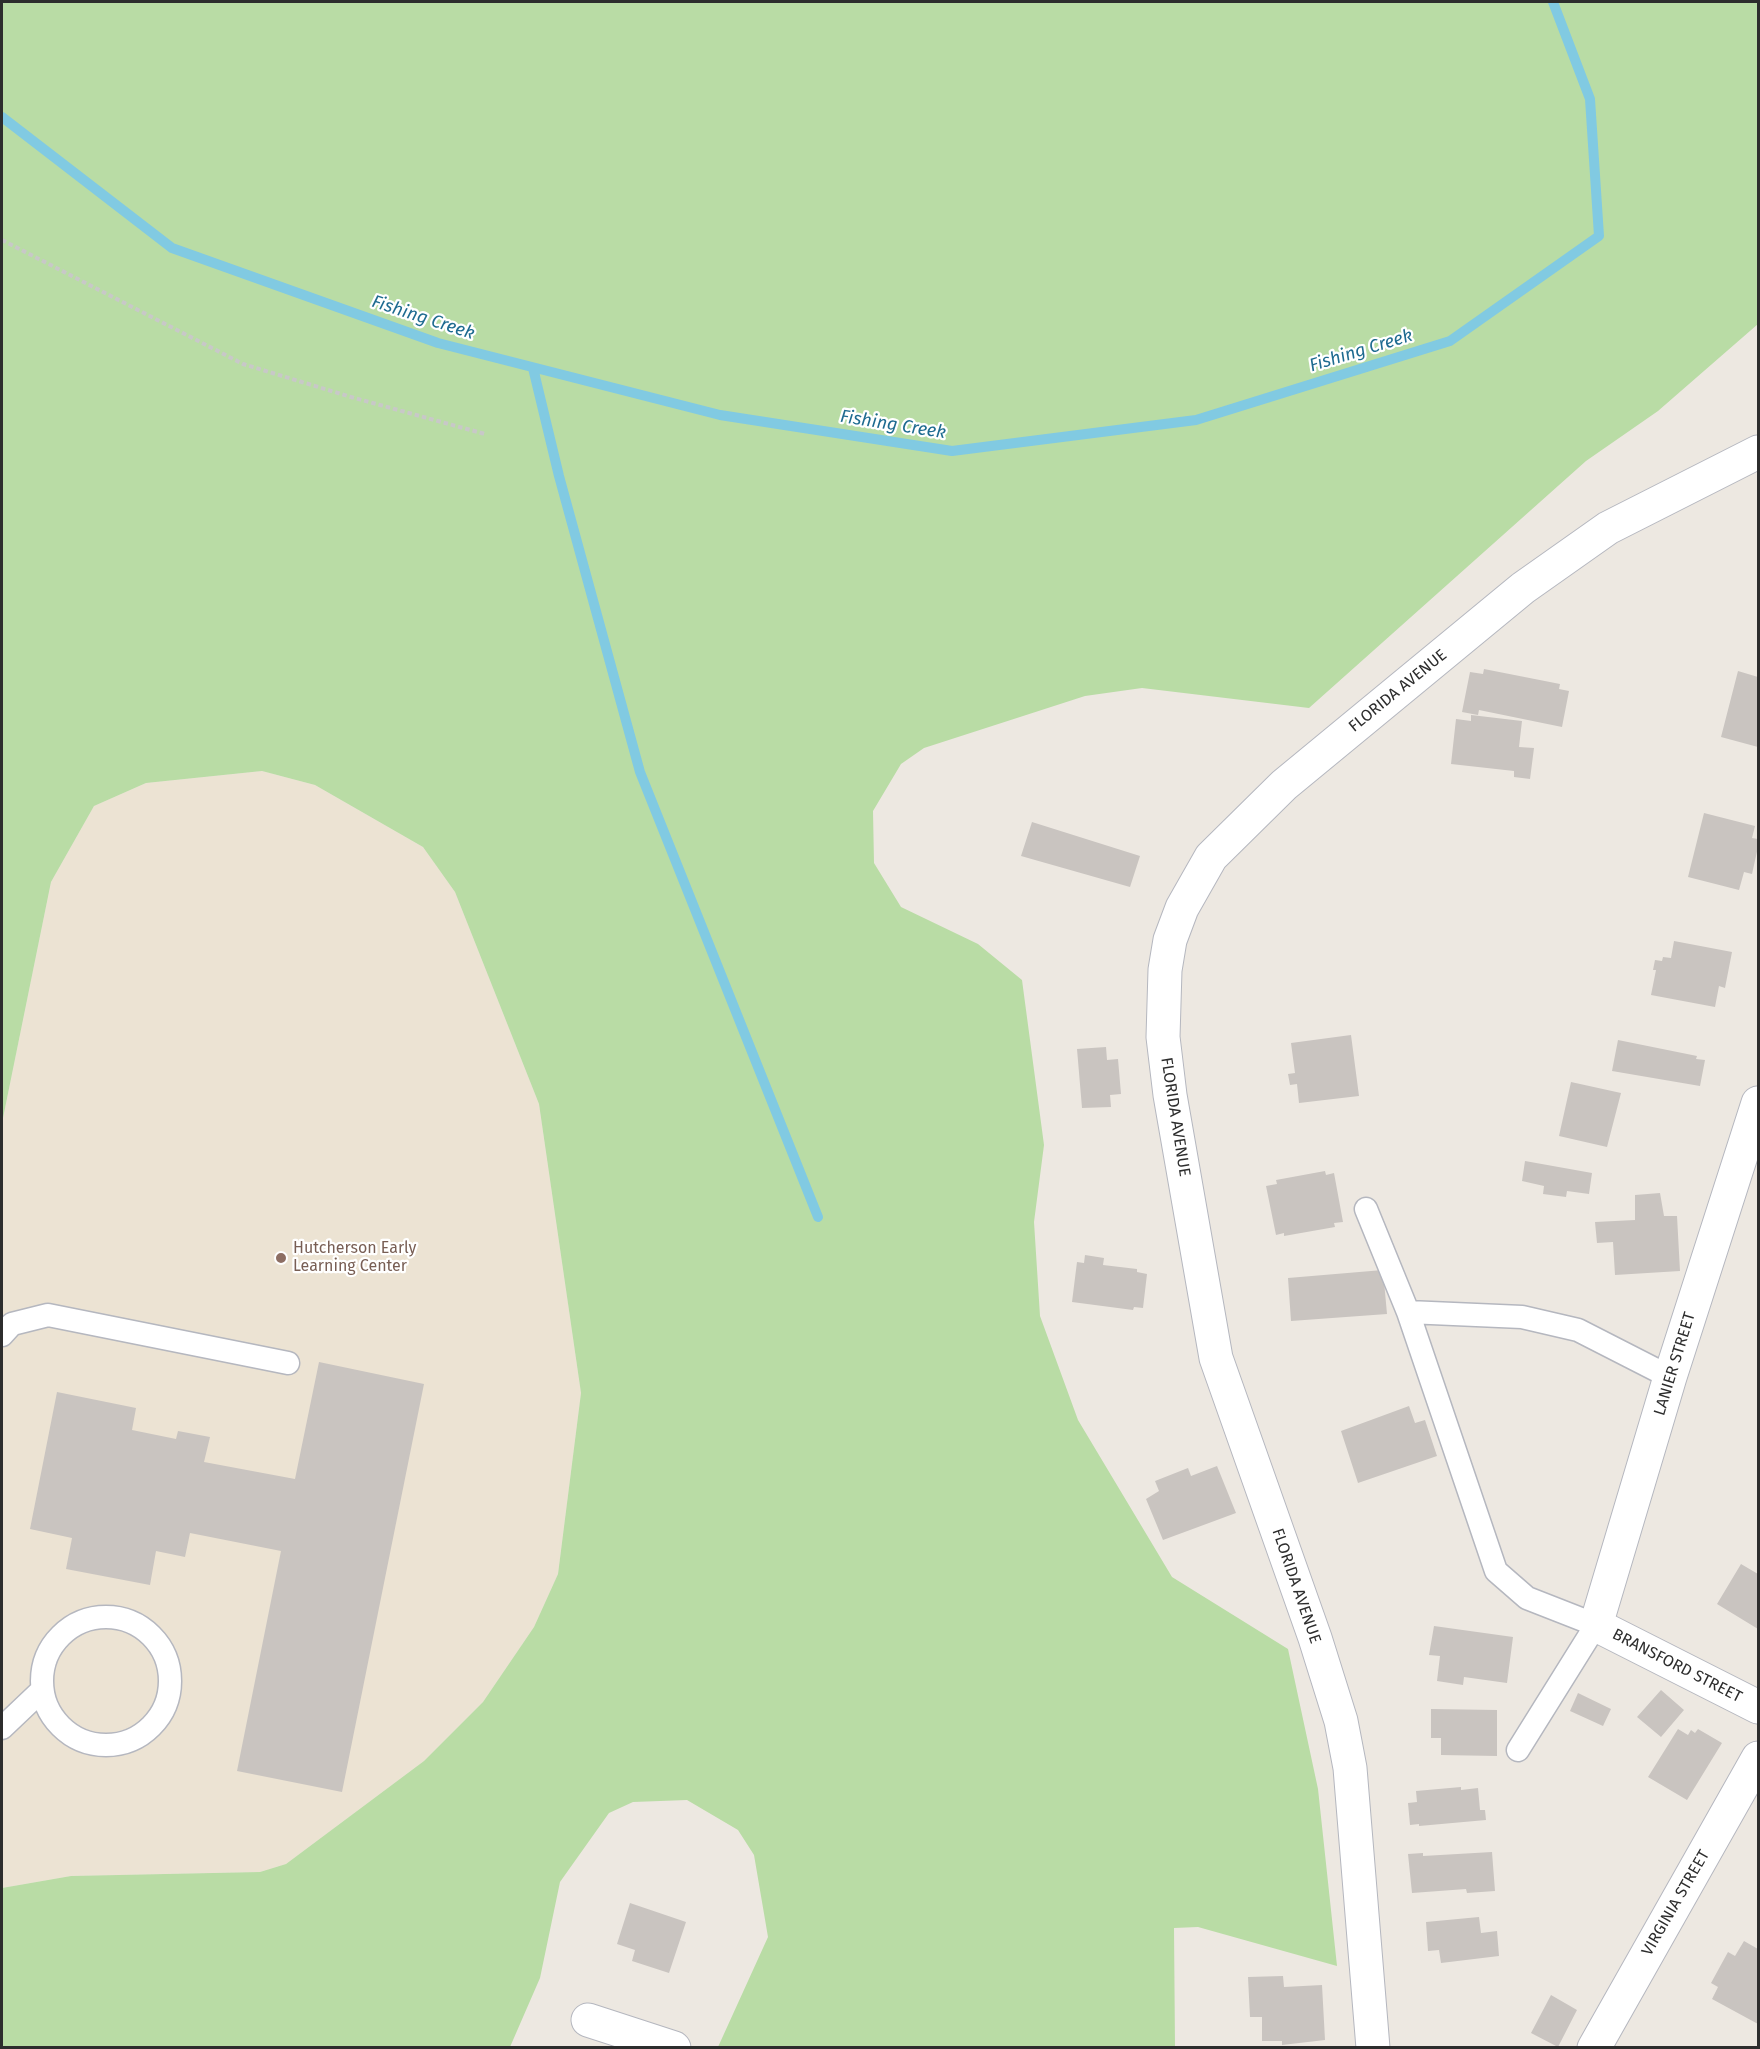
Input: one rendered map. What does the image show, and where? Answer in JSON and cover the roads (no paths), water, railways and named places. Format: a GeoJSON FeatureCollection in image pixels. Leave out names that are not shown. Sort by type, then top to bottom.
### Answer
{"type":"FeatureCollection","features":[{"type":"Feature","properties":{"kind":"main road","name":"FLORIDA AVENUE"},"geometry":{"type":"LineString","coordinates":[[1373,2048],[1350,1768],[1341,1721],[1315,1638],[1216,1358],[1170,1095],[1163,1037],[1165,970],[1170,940],[1182,908],[1212,857],[1284,785],[1523,588],[1608,528],[1758,452]]}},
{"type":"Feature","properties":{"kind":"main road","name":"LANIER STREET"},"geometry":{"type":"LineString","coordinates":[[1596,1625],[1670,1377],[1758,1103]]}},
{"type":"Feature","properties":{"kind":"main road","name":"BRANSFORD STREET"},"geometry":{"type":"LineString","coordinates":[[1596,1625],[1758,1707]]}},
{"type":"Feature","properties":{"kind":"main road","name":"VIRGINIA STREET"},"geometry":{"type":"LineString","coordinates":[[1594,2048],[1758,1758]]}},
{"type":"Feature","properties":{"kind":"main road"},"geometry":{"type":"LineString","coordinates":[[588,2020],[674,2048]]}},
{"type":"Feature","properties":{"kind":"lane"},"geometry":{"type":"LineString","coordinates":[[1366,1209],[1408,1312],[1496,1571],[1527,1598],[1596,1625],[1518,1750]]}},
{"type":"Feature","properties":{"kind":"lane"},"geometry":{"type":"LineString","coordinates":[[1408,1312],[1522,1317],[1578,1330],[1670,1377]]}},
{"type":"Feature","properties":{"kind":"lane"},"geometry":{"type":"LineString","coordinates":[[2,1335],[12,1324],[48,1315],[288,1363]]}},
{"type":"Feature","properties":{"kind":"lane"},"geometry":{"type":"LineString","coordinates":[[2,1728],[42,1690],[42,1668],[51,1647],[65,1631],[84,1620],[106,1617],[128,1621],[147,1632],[162,1649],[169,1670],[170,1690],[163,1709],[152,1726],[136,1738],[116,1745],[95,1745],[76,1738],[60,1726],[48,1709],[42,1690]]}},
{"type":"Feature","properties":{"kind":"waterway","name":"Fishing Creek"},"geometry":{"type":"LineString","coordinates":[[2,117],[172,248],[438,343],[720,415],[952,451],[1196,420],[1450,341],[1599,236],[1590,99],[1553,2]]}},
{"type":"Feature","properties":{"kind":"waterway"},"geometry":{"type":"LineString","coordinates":[[533,368],[559,476],[640,772],[818,1217]]}},
{"type":"Feature","properties":{"kind":"place","name":"Hutcherson Early Learning Center"},"geometry":{"type":"Point","coordinates":[281,1258]}}]}
